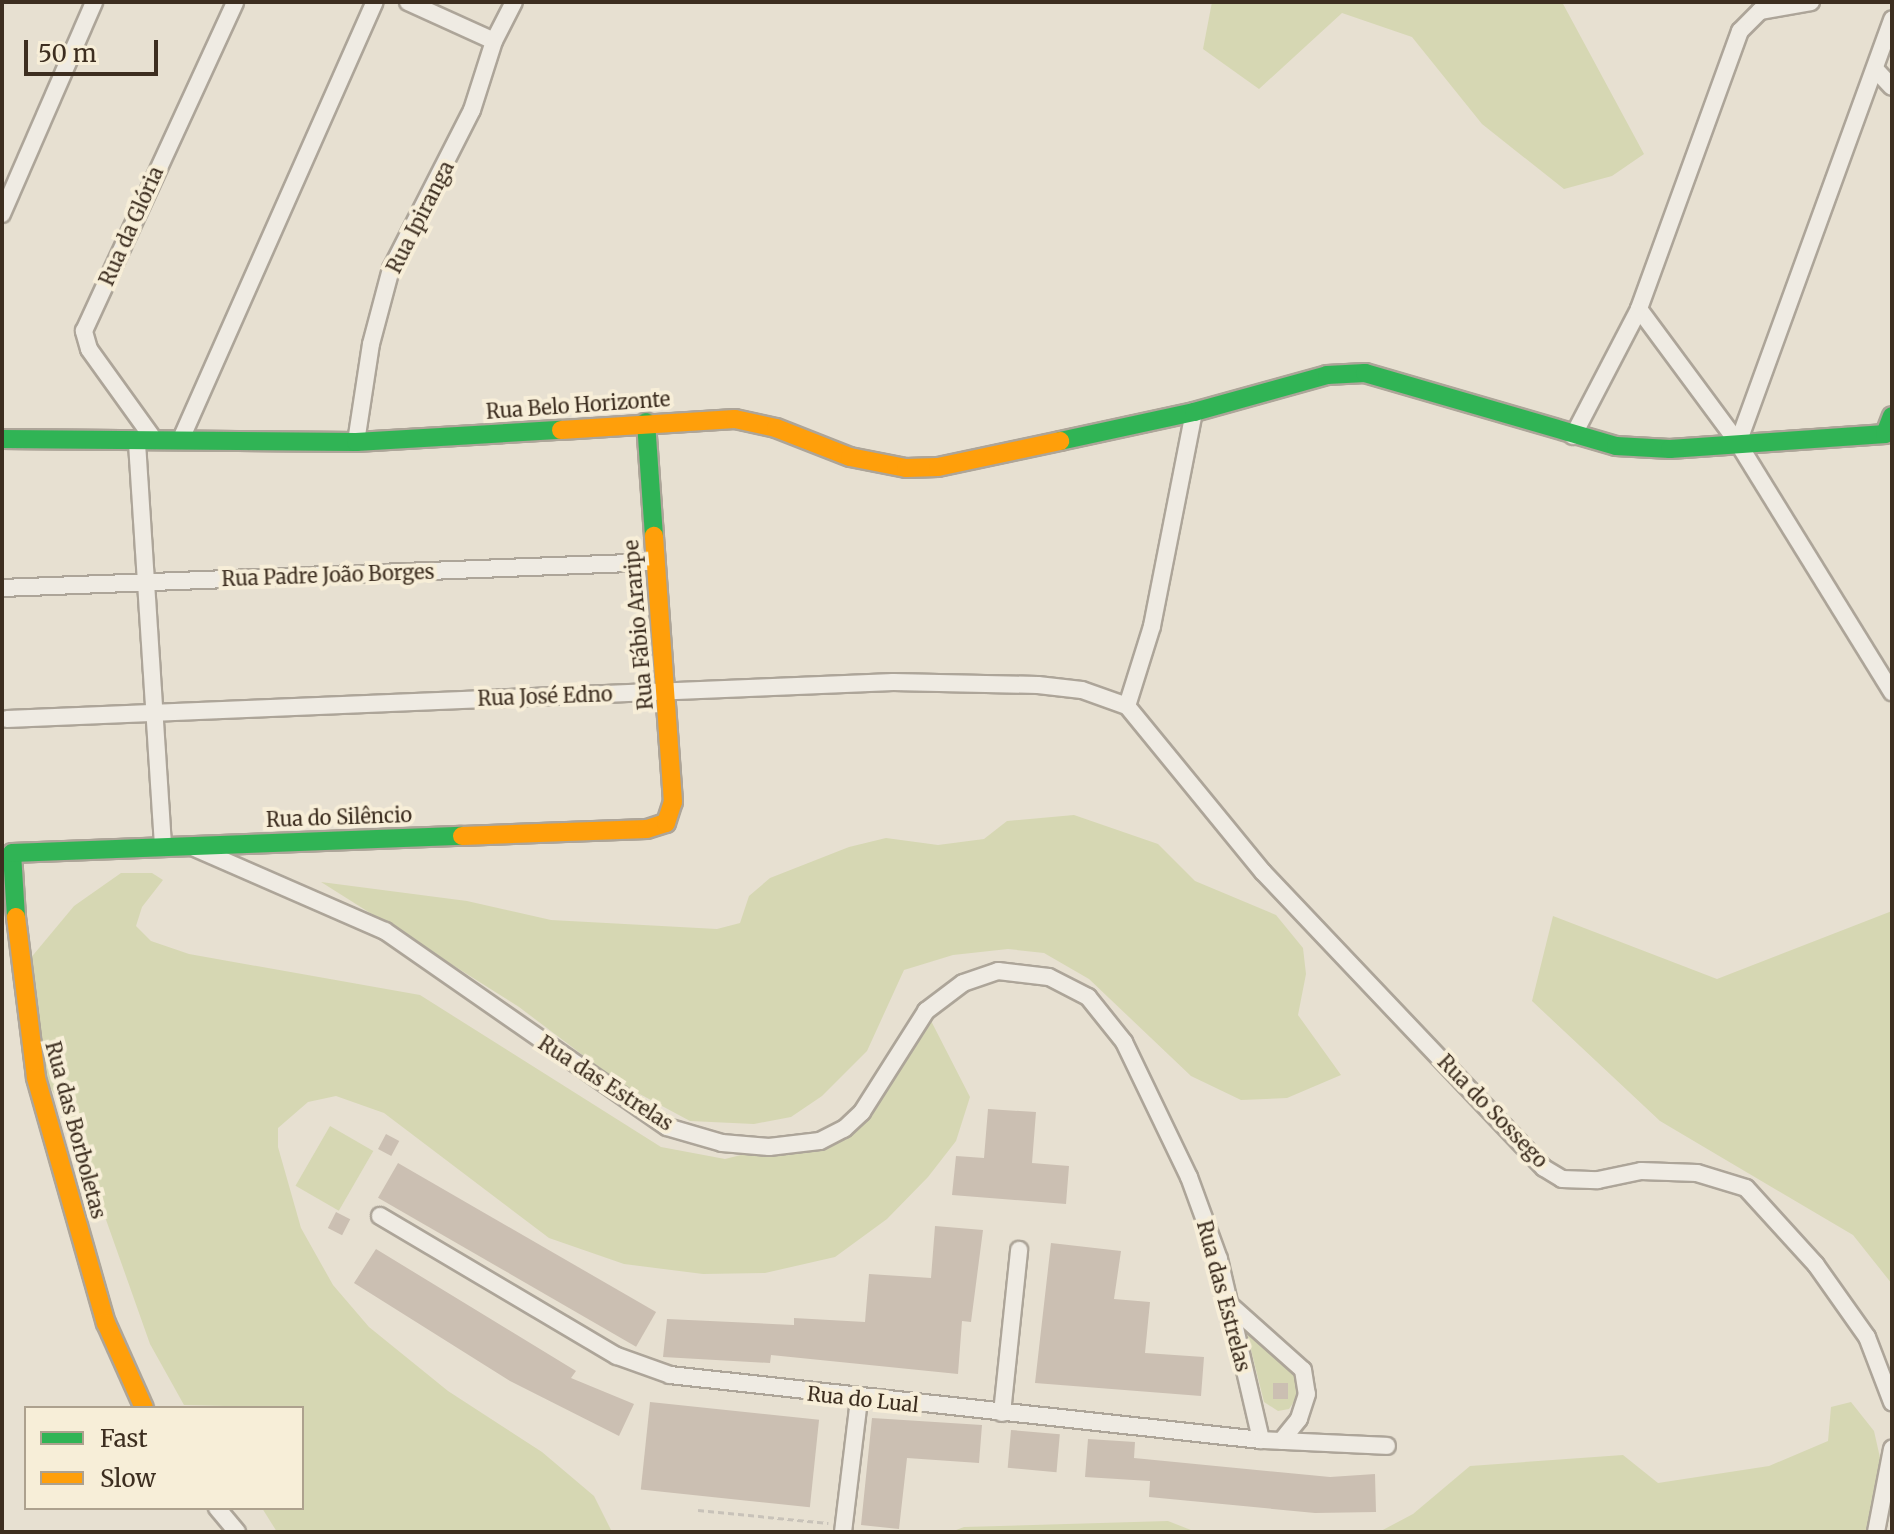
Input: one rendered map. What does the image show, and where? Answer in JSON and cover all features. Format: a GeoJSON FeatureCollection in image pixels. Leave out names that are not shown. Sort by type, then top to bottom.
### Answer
{"type":"FeatureCollection","features":[{"type":"Feature","properties":{"kind":"street"},"geometry":{"type":"LineString","coordinates":[[2,214],[94,2]]}},
{"type":"Feature","properties":{"kind":"street","name":"Rua da Glória"},"geometry":{"type":"LineString","coordinates":[[146,442],[89,349],[84,331],[235,2]]}},
{"type":"Feature","properties":{"kind":"street"},"geometry":{"type":"LineString","coordinates":[[181,439],[375,2]]}},
{"type":"Feature","properties":{"kind":"street"},"geometry":{"type":"LineString","coordinates":[[408,2],[494,41]]}},
{"type":"Feature","properties":{"kind":"street","name":"Rua Ipiranga"},"geometry":{"type":"LineString","coordinates":[[356,442],[371,344],[391,269],[472,110],[494,41],[514,2]]}},
{"type":"Feature","properties":{"kind":"street"},"geometry":{"type":"LineString","coordinates":[[1573,436],[1639,309],[1740,31],[1760,11],[1811,2]]}},
{"type":"Feature","properties":{"kind":"street"},"geometry":{"type":"LineString","coordinates":[[1738,443],[1892,19]]}},
{"type":"Feature","properties":{"kind":"street"},"geometry":{"type":"LineString","coordinates":[[1876,70],[1892,87]]}},
{"type":"Feature","properties":{"kind":"street"},"geometry":{"type":"LineString","coordinates":[[1639,309],[1738,443],[1892,692]]}},
{"type":"Feature","properties":{"kind":"street","name":"Rua Belo Horizonte"},"geometry":{"type":"LineString","coordinates":[[2,439],[356,442],[735,419],[776,428],[850,457],[906,468],[970,461],[1194,412],[1327,375],[1365,373],[1397,378],[1573,436],[1641,448],[1890,431]]}},
{"type":"Feature","properties":{"kind":"street"},"geometry":{"type":"LineString","coordinates":[[1127,706],[1152,626],[1194,412]]}},
{"type":"Feature","properties":{"kind":"street","name":"Rua Fábio Araripe"},"geometry":{"type":"LineString","coordinates":[[646,422],[673,802],[666,823]]}},
{"type":"Feature","properties":{"kind":"street"},"geometry":{"type":"LineString","coordinates":[[146,442],[143,583],[163,846]]}},
{"type":"Feature","properties":{"kind":"street","name":"Rua Padre João Borges"},"geometry":{"type":"LineString","coordinates":[[2,588],[654,562]]}},
{"type":"Feature","properties":{"kind":"street","name":"Rua José Edno"},"geometry":{"type":"LineString","coordinates":[[7,719],[994,682],[1082,690],[1127,706]]}},
{"type":"Feature","properties":{"kind":"street","name":"Rua do Sossego"},"geometry":{"type":"LineString","coordinates":[[1127,706],[1263,872],[1544,1168],[1562,1179],[1598,1180],[1641,1171],[1697,1173],[1746,1188],[1816,1265],[1867,1337],[1892,1402]]}},
{"type":"Feature","properties":{"kind":"street","name":"Rua do Silêncio"},"geometry":{"type":"LineString","coordinates":[[12,853],[647,829],[666,823]]}},
{"type":"Feature","properties":{"kind":"street","name":"Rua das Estrelas"},"geometry":{"type":"LineString","coordinates":[[186,845],[385,931],[667,1127],[722,1143],[769,1147],[820,1141],[862,1112],[926,1011],[963,983],[998,971],[1049,977],[1088,997],[1124,1042],[1189,1177],[1229,1304],[1261,1440]]}},
{"type":"Feature","properties":{"kind":"street","name":"Rua das Borboletas"},"geometry":{"type":"LineString","coordinates":[[12,853],[19,964],[36,1078],[106,1323],[143,1406]]}},
{"type":"Feature","properties":{"kind":"street","name":"Rua do Lual"},"geometry":{"type":"LineString","coordinates":[[380,1216],[617,1356],[670,1375],[859,1399],[1261,1440],[1387,1446]]}},
{"type":"Feature","properties":{"kind":"street"},"geometry":{"type":"LineString","coordinates":[[1002,1413],[1019,1250]]}},
{"type":"Feature","properties":{"kind":"street"},"geometry":{"type":"LineString","coordinates":[[1229,1304],[1303,1370],[1307,1394],[1299,1419],[1281,1441]]}},
{"type":"Feature","properties":{"kind":"street"},"geometry":{"type":"LineString","coordinates":[[844,1528],[859,1399]]}},
{"type":"Feature","properties":{"kind":"street"},"geometry":{"type":"LineString","coordinates":[[1876,1532],[1892,1449]]}},
{"type":"Feature","properties":{"kind":"street"},"geometry":{"type":"LineString","coordinates":[[219,1510],[237,1532]]}},
{"type":"Feature","properties":{"kind":"path"},"geometry":{"type":"LineString","coordinates":[[698,1510],[844,1528]]}},
{"type":"Feature","properties":{"kind":"green space"},"geometry":{"type":"Polygon","coordinates":[[[1212,2],[1562,2],[1644,154],[1612,176],[1564,189],[1482,124],[1412,37],[1342,13],[1259,89],[1203,49],[1212,2]]]}},
{"type":"Feature","properties":{"kind":"green space"},"geometry":{"type":"Polygon","coordinates":[[[1074,815],[1158,844],[1195,881],[1276,915],[1303,948],[1306,974],[1298,1015],[1341,1075],[1287,1098],[1241,1100],[1191,1076],[1089,979],[1044,953],[1008,949],[953,955],[904,970],[867,1051],[822,1096],[791,1117],[754,1124],[690,1121],[621,1084],[519,1007],[321,882],[467,901],[551,920],[717,929],[740,923],[749,896],[770,878],[849,847],[886,838],[938,845],[984,839],[1007,821],[1074,815]]]}},
{"type":"Feature","properties":{"kind":"green space"},"geometry":{"type":"Polygon","coordinates":[[[121,873],[152,873],[163,880],[142,907],[136,926],[151,941],[189,954],[420,995],[661,1147],[725,1159],[844,1129],[926,1011],[970,1097],[956,1141],[928,1177],[887,1219],[835,1257],[765,1273],[703,1274],[624,1264],[549,1238],[384,1113],[336,1096],[308,1102],[278,1128],[278,1147],[301,1228],[333,1285],[369,1327],[448,1391],[542,1452],[594,1496],[612,1532],[277,1532],[263,1510],[304,1510],[304,1406],[184,1405],[150,1344],[70,1118],[46,1081],[29,960],[74,906],[121,873]]]}},
{"type":"Feature","properties":{"kind":"green space"},"geometry":{"type":"Polygon","coordinates":[[[1892,911],[1892,1284],[1853,1235],[1660,1121],[1532,1001],[1553,916],[1717,979],[1892,911]]]}},
{"type":"Feature","properties":{"kind":"green space"},"geometry":{"type":"Polygon","coordinates":[[[330,1126],[373,1151],[339,1211],[296,1186],[330,1126]]]}},
{"type":"Feature","properties":{"kind":"green space"},"geometry":{"type":"Polygon","coordinates":[[[1246,1330],[1280,1354],[1294,1373],[1298,1396],[1289,1409],[1278,1411],[1264,1402],[1246,1330]]]}},
{"type":"Feature","properties":{"kind":"green space"},"geometry":{"type":"Polygon","coordinates":[[[1851,1402],[1874,1431],[1881,1462],[1876,1532],[1379,1532],[1413,1514],[1470,1466],[1623,1455],[1658,1483],[1769,1466],[1828,1441],[1831,1407],[1851,1402]]]}},
{"type":"Feature","properties":{"kind":"green space"},"geometry":{"type":"Polygon","coordinates":[[[1168,1521],[1196,1532],[951,1532],[964,1527],[1168,1521]]]}},
{"type":"Feature","properties":{"kind":"building"},"geometry":{"type":"Polygon","coordinates":[[[988,1109],[1036,1112],[1032,1163],[1069,1166],[1066,1204],[952,1195],[956,1156],[984,1158],[988,1109]]]}},
{"type":"Feature","properties":{"kind":"building"},"geometry":{"type":"Polygon","coordinates":[[[386,1134],[399,1141],[391,1156],[378,1149],[386,1134]]]}},
{"type":"Feature","properties":{"kind":"building"},"geometry":{"type":"Polygon","coordinates":[[[398,1163],[656,1312],[636,1347],[378,1198],[398,1163]]]}},
{"type":"Feature","properties":{"kind":"building"},"geometry":{"type":"Polygon","coordinates":[[[336,1212],[350,1219],[342,1235],[328,1228],[336,1212]]]}},
{"type":"Feature","properties":{"kind":"building"},"geometry":{"type":"Polygon","coordinates":[[[935,1226],[983,1230],[971,1322],[962,1321],[958,1374],[771,1355],[770,1363],[663,1357],[667,1319],[794,1325],[794,1318],[865,1322],[869,1274],[931,1278],[935,1226]]]}},
{"type":"Feature","properties":{"kind":"building"},"geometry":{"type":"Polygon","coordinates":[[[1051,1243],[1121,1251],[1114,1299],[1150,1302],[1145,1353],[1204,1357],[1201,1396],[1035,1383],[1051,1243]]]}},
{"type":"Feature","properties":{"kind":"building"},"geometry":{"type":"Polygon","coordinates":[[[376,1249],[576,1371],[571,1378],[634,1404],[619,1436],[510,1381],[354,1283],[376,1249]]]}},
{"type":"Feature","properties":{"kind":"building"},"geometry":{"type":"Polygon","coordinates":[[[1273,1383],[1288,1383],[1288,1399],[1273,1399],[1273,1383]]]}},
{"type":"Feature","properties":{"kind":"building"},"geometry":{"type":"Polygon","coordinates":[[[650,1402],[819,1420],[810,1507],[641,1490],[650,1402]]]}},
{"type":"Feature","properties":{"kind":"building"},"geometry":{"type":"Polygon","coordinates":[[[872,1418],[982,1425],[979,1463],[907,1458],[899,1529],[861,1525],[872,1418]]]}},
{"type":"Feature","properties":{"kind":"building"},"geometry":{"type":"Polygon","coordinates":[[[1011,1430],[1060,1434],[1057,1472],[1008,1468],[1011,1430]]]}},
{"type":"Feature","properties":{"kind":"building"},"geometry":{"type":"Polygon","coordinates":[[[1088,1439],[1135,1442],[1134,1458],[1330,1477],[1375,1474],[1376,1512],[1315,1513],[1149,1497],[1150,1481],[1085,1477],[1088,1439]]]}},
{"type":"Feature","properties":{"kind":"traffic: fast"},"geometry":{"type":"LineString","coordinates":[[1060,441],[1194,412],[1327,375],[1365,373],[1616,446],[1670,449],[1885,434],[1892,416]]}},
{"type":"Feature","properties":{"kind":"traffic: fast"},"geometry":{"type":"LineString","coordinates":[[646,422],[654,536]]}},
{"type":"Feature","properties":{"kind":"traffic: fast"},"geometry":{"type":"LineString","coordinates":[[2,439],[356,442],[561,430]]}},
{"type":"Feature","properties":{"kind":"traffic: fast"},"geometry":{"type":"LineString","coordinates":[[16,917],[12,853],[462,836]]}},
{"type":"Feature","properties":{"kind":"traffic: slow"},"geometry":{"type":"LineString","coordinates":[[561,430],[735,419],[776,428],[850,457],[906,468],[938,467],[1060,441]]}},
{"type":"Feature","properties":{"kind":"traffic: slow"},"geometry":{"type":"LineString","coordinates":[[462,836],[647,829],[666,823],[673,802],[654,536]]}},
{"type":"Feature","properties":{"kind":"traffic: slow"},"geometry":{"type":"LineString","coordinates":[[16,917],[36,1078],[106,1323],[143,1406]]}}]}
